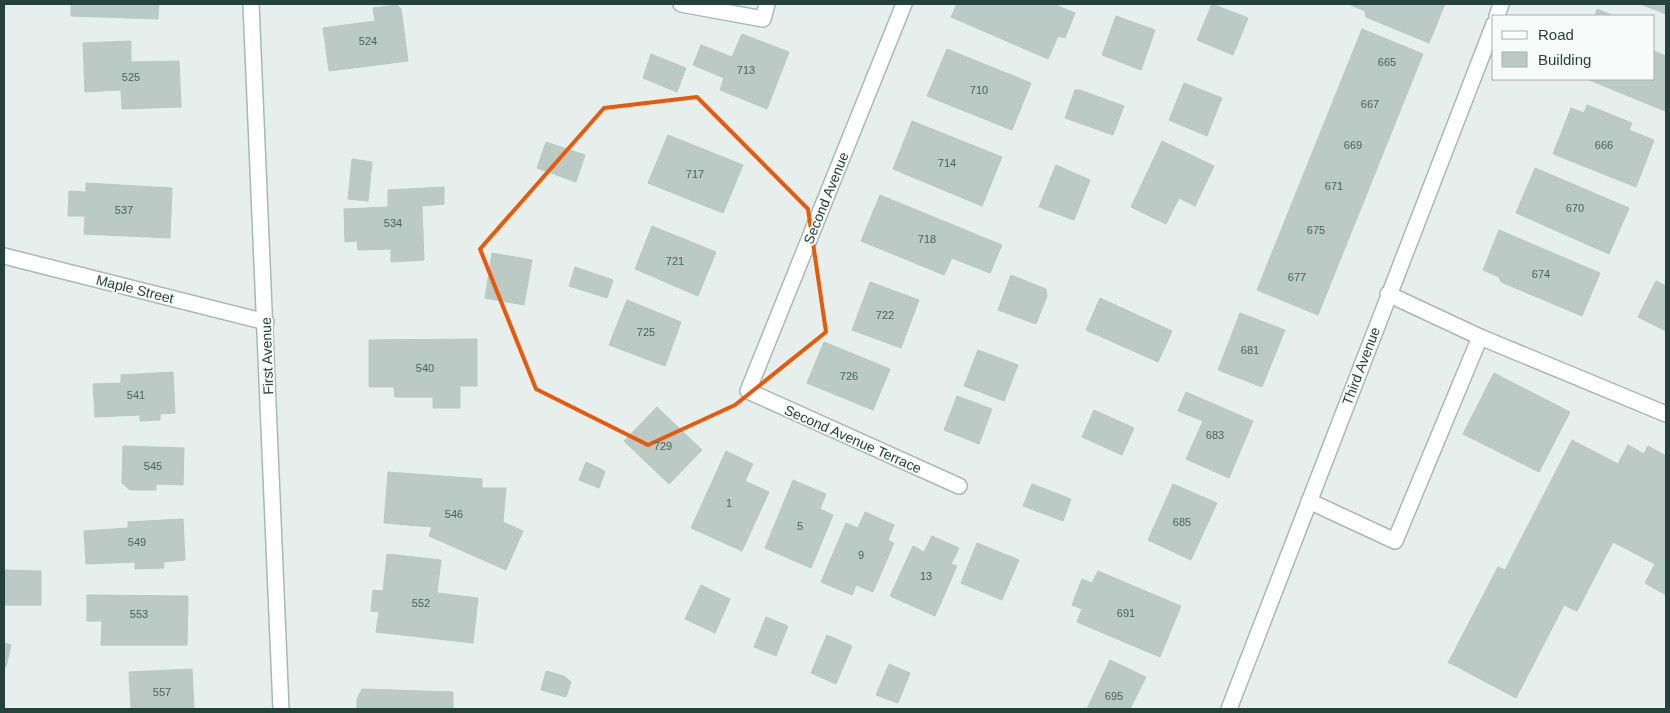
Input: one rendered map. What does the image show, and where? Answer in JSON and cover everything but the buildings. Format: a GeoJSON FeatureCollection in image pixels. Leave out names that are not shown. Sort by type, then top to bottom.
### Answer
{"type":"FeatureCollection","features":[{"type":"Feature","properties":{"kind":"street","name":"First Avenue"},"geometry":{"type":"LineString","coordinates":[[251,4],[281,709]]}},
{"type":"Feature","properties":{"kind":"street"},"geometry":{"type":"LineString","coordinates":[[682,4],[763,19],[767,4]]}},
{"type":"Feature","properties":{"kind":"street","name":"Second Avenue"},"geometry":{"type":"LineString","coordinates":[[748,391],[904,4]]}},
{"type":"Feature","properties":{"kind":"street","name":"Third Avenue"},"geometry":{"type":"LineString","coordinates":[[1228,709],[1492,29]]}},
{"type":"Feature","properties":{"kind":"street","name":"Maple Street"},"geometry":{"type":"LineString","coordinates":[[4,256],[266,322]]}},
{"type":"Feature","properties":{"kind":"street"},"geometry":{"type":"LineString","coordinates":[[1388,294],[1480,337],[1666,414]]}},
{"type":"Feature","properties":{"kind":"street"},"geometry":{"type":"LineString","coordinates":[[1309,501],[1396,541],[1480,337]]}},
{"type":"Feature","properties":{"kind":"street","name":"Second Avenue Terrace"},"geometry":{"type":"LineString","coordinates":[[748,391],[959,486]]}},
{"type":"Feature","properties":{"kind":"highlighted area"},"geometry":{"type":"Polygon","coordinates":[[[697,97],[808,209],[826,332],[735,405],[648,445],[536,389],[480,249],[604,108],[697,97]]]}}]}
